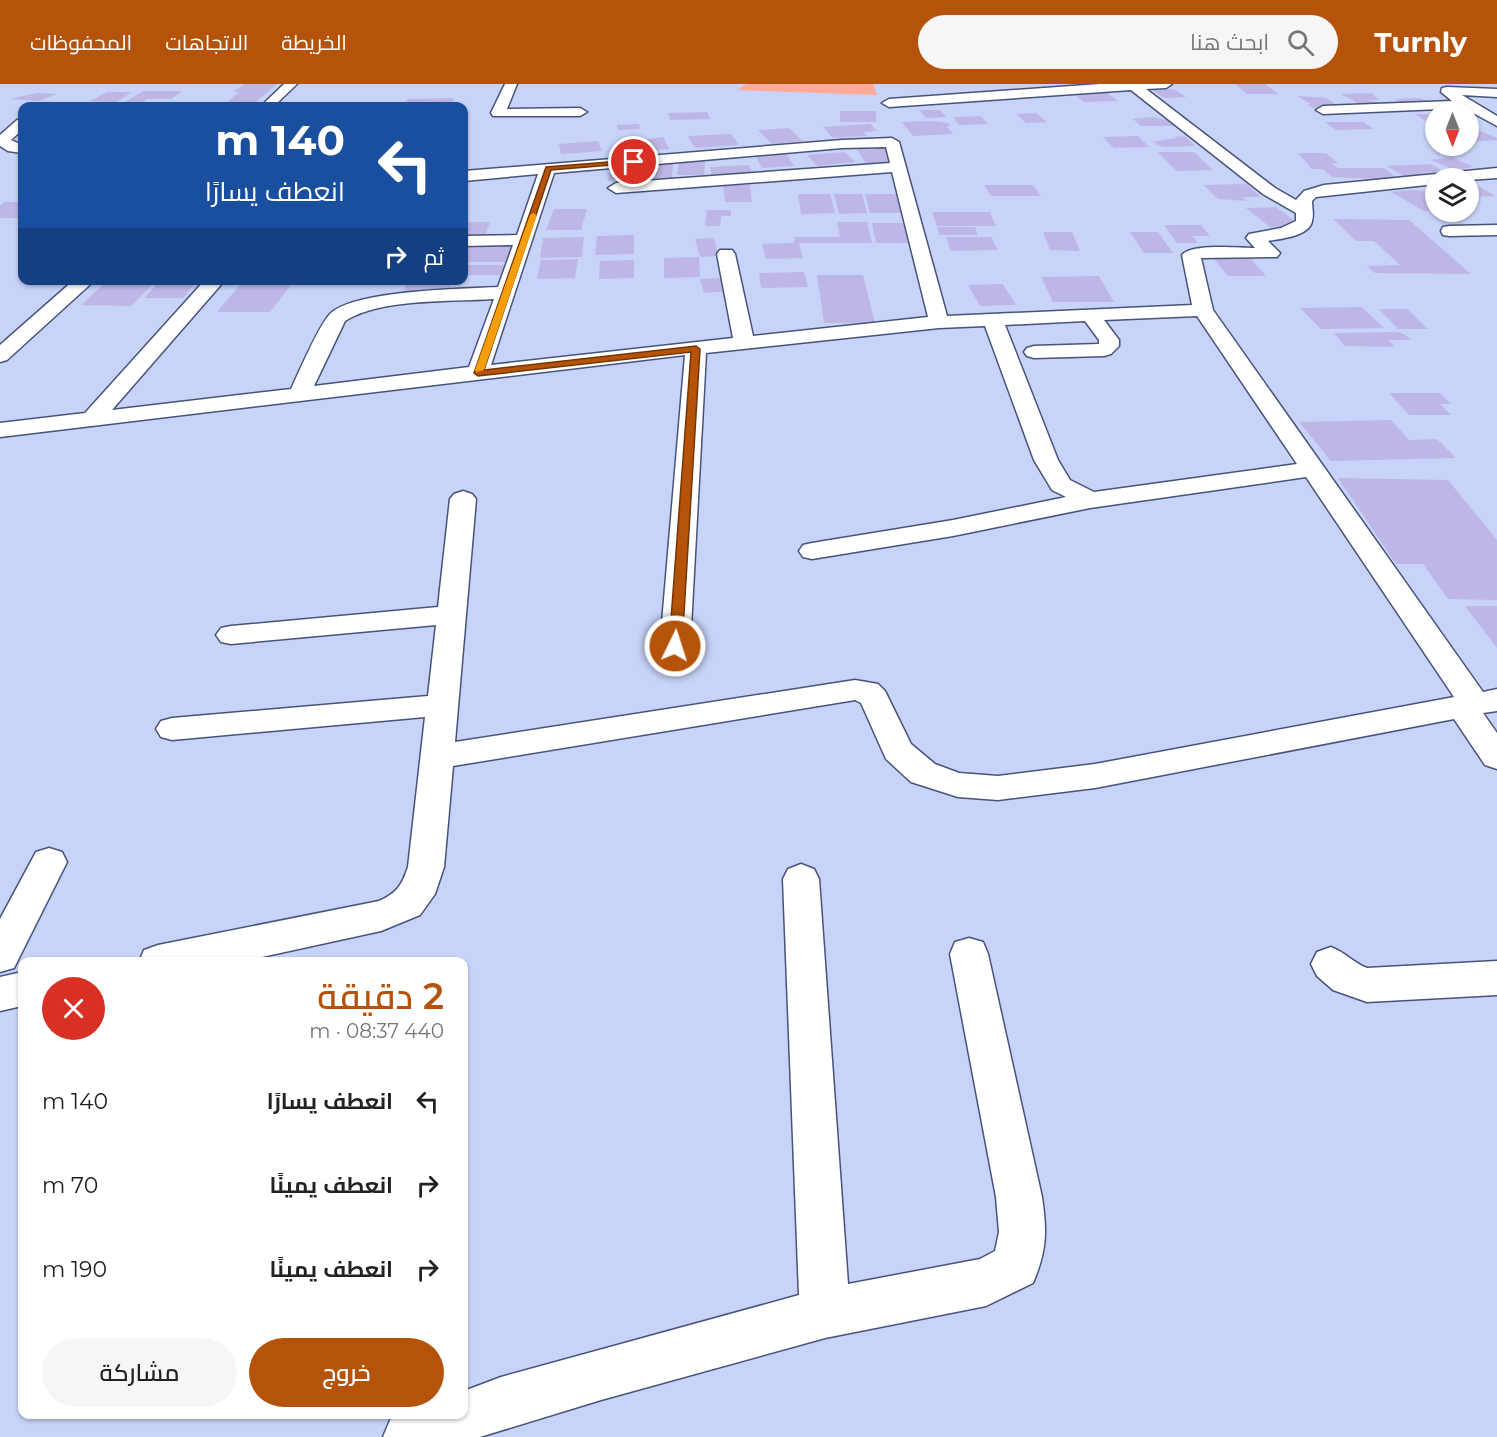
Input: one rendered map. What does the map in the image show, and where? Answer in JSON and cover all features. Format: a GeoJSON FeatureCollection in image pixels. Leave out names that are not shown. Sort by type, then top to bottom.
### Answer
{"type":"FeatureCollection","features":[{"type":"Feature","properties":{"kind":"street"},"geometry":{"type":"LineString","coordinates":[[271,102],[291,84]]}},
{"type":"Feature","properties":{"kind":"street"},"geometry":{"type":"LineString","coordinates":[[511,84],[498,112],[580,112]]}},
{"type":"Feature","properties":{"kind":"street"},"geometry":{"type":"LineString","coordinates":[[880,84],[889,103],[892,142],[939,322]]}},
{"type":"Feature","properties":{"kind":"street"},"geometry":{"type":"LineString","coordinates":[[889,103],[1166,84]]}},
{"type":"Feature","properties":{"kind":"street"},"geometry":{"type":"LineString","coordinates":[[1432,84],[1462,102]]}},
{"type":"Feature","properties":{"kind":"street"},"geometry":{"type":"LineString","coordinates":[[1134,86],[1269,191],[1304,212]]}},
{"type":"Feature","properties":{"kind":"street"},"geometry":{"type":"LineString","coordinates":[[1445,91],[1497,93]]}},
{"type":"Feature","properties":{"kind":"street"},"geometry":{"type":"LineString","coordinates":[[1323,110],[1425,106]]}},
{"type":"Feature","properties":{"kind":"street"},"geometry":{"type":"LineString","coordinates":[[1479,112],[1497,122]]}},
{"type":"Feature","properties":{"kind":"street"},"geometry":{"type":"LineString","coordinates":[[18,127],[2,141],[18,149]]}},
{"type":"Feature","properties":{"kind":"street"},"geometry":{"type":"LineString","coordinates":[[468,176],[892,142]]}},
{"type":"Feature","properties":{"kind":"street"},"geometry":{"type":"LineString","coordinates":[[616,188],[899,167]]}},
{"type":"Feature","properties":{"kind":"street"},"geometry":{"type":"LineString","coordinates":[[478,373],[548,168]]}},
{"type":"Feature","properties":{"kind":"street"},"geometry":{"type":"LineString","coordinates":[[1497,172],[1324,190],[1310,194],[1304,200],[1305,223],[1299,228],[1255,238],[1271,253],[1196,253],[1191,255],[1203,310],[1312,469],[1478,703],[1497,757]]}},
{"type":"Feature","properties":{"kind":"street"},"geometry":{"type":"LineString","coordinates":[[1449,231],[1497,230]]}},
{"type":"Feature","properties":{"kind":"street"},"geometry":{"type":"LineString","coordinates":[[468,241],[525,240]]}},
{"type":"Feature","properties":{"kind":"street"},"geometry":{"type":"LineString","coordinates":[[726,254],[744,344]]}},
{"type":"Feature","properties":{"kind":"street"},"geometry":{"type":"LineString","coordinates":[[0,356],[81,285]]}},
{"type":"Feature","properties":{"kind":"street"},"geometry":{"type":"LineString","coordinates":[[91,420],[212,285]]}},
{"type":"Feature","properties":{"kind":"street"},"geometry":{"type":"LineString","coordinates":[[376,301],[384,285]]}},
{"type":"Feature","properties":{"kind":"street"},"geometry":{"type":"LineString","coordinates":[[298,396],[337,318],[344,312],[367,306],[376,301],[507,292]]}},
{"type":"Feature","properties":{"kind":"street"},"geometry":{"type":"LineString","coordinates":[[0,430],[478,373],[939,322],[1203,310]]}},
{"type":"Feature","properties":{"kind":"street"},"geometry":{"type":"LineString","coordinates":[[1034,352],[1104,350],[1109,346],[1109,340],[1091,316]]}},
{"type":"Feature","properties":{"kind":"street"},"geometry":{"type":"LineString","coordinates":[[993,320],[1046,459],[1061,485],[1090,500]]}},
{"type":"Feature","properties":{"kind":"street"},"geometry":{"type":"LineString","coordinates":[[10,324],[39,324]]}},
{"type":"Feature","properties":{"kind":"street"},"geometry":{"type":"LineString","coordinates":[[675,646],[696,349]]}},
{"type":"Feature","properties":{"kind":"street"},"geometry":{"type":"LineString","coordinates":[[812,551],[953,528],[1090,500],[1312,469]]}},
{"type":"Feature","properties":{"kind":"street"},"geometry":{"type":"LineString","coordinates":[[182,957],[381,916],[405,908],[419,891],[426,867],[463,498]]}},
{"type":"Feature","properties":{"kind":"street"},"geometry":{"type":"LineString","coordinates":[[231,635],[452,615]]}},
{"type":"Feature","properties":{"kind":"street"},"geometry":{"type":"LineString","coordinates":[[437,757],[867,691],[874,698],[898,751],[923,773],[958,785],[998,788],[1095,776],[1478,703]]}},
{"type":"Feature","properties":{"kind":"street"},"geometry":{"type":"LineString","coordinates":[[172,729],[442,705]]}},
{"type":"Feature","properties":{"kind":"street"},"geometry":{"type":"LineString","coordinates":[[0,956],[49,862]]}},
{"type":"Feature","properties":{"kind":"street"},"geometry":{"type":"LineString","coordinates":[[801,879],[825,1313]]}},
{"type":"Feature","properties":{"kind":"street"},"geometry":{"type":"LineString","coordinates":[[468,1415],[501,1403],[601,1374],[825,1313],[986,1282],[1016,1266],[1023,1232],[1019,1197],[969,954]]}},
{"type":"Feature","properties":{"kind":"street"},"geometry":{"type":"LineString","coordinates":[[1331,964],[1347,978],[1367,985],[1497,978]]}},
{"type":"Feature","properties":{"kind":"street"},"geometry":{"type":"LineString","coordinates":[[0,994],[18,990]]}},
{"type":"Feature","properties":{"kind":"street"},"geometry":{"type":"LineString","coordinates":[[410,1437],[458,1419]]}},
{"type":"Feature","properties":{"kind":"shaded area"},"geometry":{"type":"Polygon","coordinates":[[[747,84],[873,84],[877,95],[737,90],[747,84]]]}},
{"type":"Feature","properties":{"kind":"building"},"geometry":{"type":"Polygon","coordinates":[[[244,84],[277,84],[256,102],[227,102],[239,92],[233,92],[244,84]]]}},
{"type":"Feature","properties":{"kind":"building"},"geometry":{"type":"Polygon","coordinates":[[[1235,84],[1265,84],[1278,94],[1247,94],[1235,84]]]}},
{"type":"Feature","properties":{"kind":"building"},"geometry":{"type":"Polygon","coordinates":[[[1174,89],[1186,97],[1164,98],[1152,90],[1174,89]]]}},
{"type":"Feature","properties":{"kind":"building"},"geometry":{"type":"Polygon","coordinates":[[[143,91],[182,91],[171,99],[125,102],[143,91]]]}},
{"type":"Feature","properties":{"kind":"building"},"geometry":{"type":"Polygon","coordinates":[[[1104,91],[1118,101],[1084,102],[1071,92],[1104,91]]]}},
{"type":"Feature","properties":{"kind":"building"},"geometry":{"type":"Polygon","coordinates":[[[107,92],[132,92],[116,102],[90,101],[107,92]]]}},
{"type":"Feature","properties":{"kind":"building"},"geometry":{"type":"Polygon","coordinates":[[[37,93],[57,94],[39,101],[10,99],[37,93]]]}},
{"type":"Feature","properties":{"kind":"building"},"geometry":{"type":"Polygon","coordinates":[[[1372,93],[1379,100],[1366,100],[1388,104],[1358,108],[1353,105],[1358,104],[1353,101],[1355,101],[1340,94],[1372,93]]]}},
{"type":"Feature","properties":{"kind":"building"},"geometry":{"type":"Polygon","coordinates":[[[1297,96],[1326,98],[1337,105],[1312,108],[1307,105],[1311,104],[1297,96]]]}},
{"type":"Feature","properties":{"kind":"building"},"geometry":{"type":"Polygon","coordinates":[[[454,98],[452,102],[406,102],[408,99],[454,98]]]}},
{"type":"Feature","properties":{"kind":"building"},"geometry":{"type":"Polygon","coordinates":[[[1420,98],[1430,102],[1400,102],[1394,99],[1420,98]]]}},
{"type":"Feature","properties":{"kind":"building"},"geometry":{"type":"Polygon","coordinates":[[[919,110],[940,110],[947,117],[926,118],[919,110]]]}},
{"type":"Feature","properties":{"kind":"building"},"geometry":{"type":"Polygon","coordinates":[[[840,111],[876,111],[876,122],[840,122],[840,111]]]}},
{"type":"Feature","properties":{"kind":"building"},"geometry":{"type":"Polygon","coordinates":[[[707,112],[710,119],[670,120],[668,113],[707,112]]]}},
{"type":"Feature","properties":{"kind":"building"},"geometry":{"type":"Polygon","coordinates":[[[1036,113],[1047,122],[1026,123],[1016,114],[1036,113]]]}},
{"type":"Feature","properties":{"kind":"building"},"geometry":{"type":"Polygon","coordinates":[[[1415,114],[1425,114],[1425,121],[1415,114]]]}},
{"type":"Feature","properties":{"kind":"building"},"geometry":{"type":"Polygon","coordinates":[[[981,116],[988,124],[959,125],[953,117],[981,116]]]}},
{"type":"Feature","properties":{"kind":"building"},"geometry":{"type":"Polygon","coordinates":[[[1154,117],[1171,121],[1176,126],[1141,126],[1133,119],[1154,117]]]}},
{"type":"Feature","properties":{"kind":"building"},"geometry":{"type":"Polygon","coordinates":[[[902,122],[948,123],[951,126],[946,126],[953,134],[913,136],[902,122]]]}},
{"type":"Feature","properties":{"kind":"building"},"geometry":{"type":"Polygon","coordinates":[[[1325,122],[1363,122],[1374,129],[1336,130],[1325,122]]]}},
{"type":"Feature","properties":{"kind":"building"},"geometry":{"type":"Polygon","coordinates":[[[639,124],[640,129],[618,130],[617,125],[639,124]]]}},
{"type":"Feature","properties":{"kind":"building"},"geometry":{"type":"Polygon","coordinates":[[[870,124],[877,131],[863,132],[867,136],[833,138],[823,127],[870,124]]]}},
{"type":"Feature","properties":{"kind":"building"},"geometry":{"type":"Polygon","coordinates":[[[789,128],[803,141],[772,144],[758,130],[789,128]]]}},
{"type":"Feature","properties":{"kind":"building"},"geometry":{"type":"Polygon","coordinates":[[[1479,130],[1497,138],[1497,140],[1479,141],[1479,130]]]}},
{"type":"Feature","properties":{"kind":"building"},"geometry":{"type":"Polygon","coordinates":[[[731,134],[739,145],[695,148],[688,136],[731,134]]]}},
{"type":"Feature","properties":{"kind":"building"},"geometry":{"type":"Polygon","coordinates":[[[1138,136],[1149,147],[1114,148],[1103,137],[1138,136]]]}},
{"type":"Feature","properties":{"kind":"building"},"geometry":{"type":"Polygon","coordinates":[[[1175,136],[1186,137],[1195,146],[1163,147],[1152,142],[1177,138],[1175,136]]]}},
{"type":"Feature","properties":{"kind":"building"},"geometry":{"type":"Polygon","coordinates":[[[663,137],[669,149],[640,151],[635,141],[663,137]]]}},
{"type":"Feature","properties":{"kind":"building"},"geometry":{"type":"Polygon","coordinates":[[[598,141],[602,151],[561,154],[559,144],[598,141]]]}},
{"type":"Feature","properties":{"kind":"building"},"geometry":{"type":"Polygon","coordinates":[[[883,145],[895,163],[866,164],[855,146],[883,145]]]}},
{"type":"Feature","properties":{"kind":"building"},"geometry":{"type":"Polygon","coordinates":[[[845,152],[855,162],[817,166],[807,155],[845,152]]]}},
{"type":"Feature","properties":{"kind":"building"},"geometry":{"type":"Polygon","coordinates":[[[1158,152],[1194,152],[1213,170],[1176,171],[1158,152]]]}},
{"type":"Feature","properties":{"kind":"building"},"geometry":{"type":"Polygon","coordinates":[[[786,153],[794,166],[762,168],[755,155],[786,153]]]}},
{"type":"Feature","properties":{"kind":"building"},"geometry":{"type":"Polygon","coordinates":[[[1298,153],[1326,153],[1338,163],[1332,163],[1337,168],[1384,168],[1399,180],[1332,177],[1323,169],[1312,169],[1298,153]]]}},
{"type":"Feature","properties":{"kind":"building"},"geometry":{"type":"Polygon","coordinates":[[[1452,157],[1473,167],[1450,168],[1431,160],[1452,157]]]}},
{"type":"Feature","properties":{"kind":"building"},"geometry":{"type":"Polygon","coordinates":[[[679,161],[705,161],[704,175],[677,175],[679,161]]]}},
{"type":"Feature","properties":{"kind":"building"},"geometry":{"type":"Polygon","coordinates":[[[649,163],[673,163],[672,178],[647,178],[649,163]]]}},
{"type":"Feature","properties":{"kind":"building"},"geometry":{"type":"Polygon","coordinates":[[[1430,164],[1438,168],[1425,168],[1425,172],[1421,172],[1425,175],[1406,177],[1387,166],[1430,164]]]}},
{"type":"Feature","properties":{"kind":"building"},"geometry":{"type":"Polygon","coordinates":[[[749,165],[753,174],[712,176],[710,167],[749,165]]]}},
{"type":"Feature","properties":{"kind":"building"},"geometry":{"type":"Polygon","coordinates":[[[611,166],[641,166],[640,181],[608,181],[611,166]]]}},
{"type":"Feature","properties":{"kind":"building"},"geometry":{"type":"Polygon","coordinates":[[[1246,184],[1261,197],[1243,197],[1247,201],[1218,199],[1204,185],[1246,184]]]}},
{"type":"Feature","properties":{"kind":"building"},"geometry":{"type":"Polygon","coordinates":[[[723,185],[750,185],[752,202],[725,202],[723,185]]]}},
{"type":"Feature","properties":{"kind":"building"},"geometry":{"type":"Polygon","coordinates":[[[984,185],[1033,185],[1041,196],[991,196],[984,185]]]}},
{"type":"Feature","properties":{"kind":"building"},"geometry":{"type":"Polygon","coordinates":[[[1479,187],[1495,196],[1479,197],[1479,187]]]}},
{"type":"Feature","properties":{"kind":"building"},"geometry":{"type":"Polygon","coordinates":[[[1425,191],[1425,211],[1424,211],[1391,192],[1425,191]]]}},
{"type":"Feature","properties":{"kind":"building"},"geometry":{"type":"Polygon","coordinates":[[[798,194],[830,194],[835,213],[801,214],[798,194]]]}},
{"type":"Feature","properties":{"kind":"building"},"geometry":{"type":"Polygon","coordinates":[[[834,194],[862,194],[867,213],[839,214],[834,194]]]}},
{"type":"Feature","properties":{"kind":"building"},"geometry":{"type":"Polygon","coordinates":[[[865,194],[900,194],[907,213],[870,213],[865,194]]]}},
{"type":"Feature","properties":{"kind":"building"},"geometry":{"type":"Polygon","coordinates":[[[5,202],[18,202],[18,218],[0,218],[0,206],[5,202]]]}},
{"type":"Feature","properties":{"kind":"building"},"geometry":{"type":"Polygon","coordinates":[[[1276,207],[1301,226],[1270,227],[1246,208],[1276,207]]]}},
{"type":"Feature","properties":{"kind":"building"},"geometry":{"type":"Polygon","coordinates":[[[554,209],[587,209],[581,230],[546,230],[554,209]]]}},
{"type":"Feature","properties":{"kind":"building"},"geometry":{"type":"Polygon","coordinates":[[[707,210],[731,210],[731,216],[721,216],[720,226],[705,226],[707,210]]]}},
{"type":"Feature","properties":{"kind":"building"},"geometry":{"type":"Polygon","coordinates":[[[932,212],[990,212],[996,226],[937,226],[932,212]]]}},
{"type":"Feature","properties":{"kind":"building"},"geometry":{"type":"Polygon","coordinates":[[[1333,219],[1409,220],[1471,274],[1375,273],[1367,266],[1400,265],[1374,241],[1356,241],[1333,219]]]}},
{"type":"Feature","properties":{"kind":"building"},"geometry":{"type":"Polygon","coordinates":[[[468,222],[490,222],[484,238],[468,238],[468,222]]]}},
{"type":"Feature","properties":{"kind":"building"},"geometry":{"type":"Polygon","coordinates":[[[837,222],[867,222],[872,243],[799,243],[803,258],[766,259],[762,244],[794,243],[794,237],[840,237],[837,222]]]}},
{"type":"Feature","properties":{"kind":"building"},"geometry":{"type":"Polygon","coordinates":[[[872,223],[905,223],[911,243],[876,243],[872,223]]]}},
{"type":"Feature","properties":{"kind":"building"},"geometry":{"type":"Polygon","coordinates":[[[1164,225],[1201,225],[1210,236],[1192,236],[1198,243],[1177,243],[1164,225]]]}},
{"type":"Feature","properties":{"kind":"building"},"geometry":{"type":"Polygon","coordinates":[[[937,227],[975,227],[978,235],[940,235],[937,227]]]}},
{"type":"Feature","properties":{"kind":"building"},"geometry":{"type":"Polygon","coordinates":[[[1043,232],[1072,232],[1080,251],[1050,250],[1043,232]]]}},
{"type":"Feature","properties":{"kind":"building"},"geometry":{"type":"Polygon","coordinates":[[[1130,232],[1158,232],[1173,253],[1144,253],[1130,232]]]}},
{"type":"Feature","properties":{"kind":"building"},"geometry":{"type":"Polygon","coordinates":[[[634,235],[634,254],[595,255],[597,236],[634,235]]]}},
{"type":"Feature","properties":{"kind":"building"},"geometry":{"type":"Polygon","coordinates":[[[584,237],[582,257],[540,258],[543,238],[584,237]]]}},
{"type":"Feature","properties":{"kind":"building"},"geometry":{"type":"Polygon","coordinates":[[[946,237],[991,237],[998,250],[951,251],[946,237]]]}},
{"type":"Feature","properties":{"kind":"building"},"geometry":{"type":"Polygon","coordinates":[[[714,238],[719,256],[700,257],[695,239],[714,238]]]}},
{"type":"Feature","properties":{"kind":"building"},"geometry":{"type":"Polygon","coordinates":[[[468,244],[518,244],[510,262],[468,262],[468,244]]]}},
{"type":"Feature","properties":{"kind":"building"},"geometry":{"type":"Polygon","coordinates":[[[699,257],[700,277],[664,278],[664,258],[699,257]]]}},
{"type":"Feature","properties":{"kind":"building"},"geometry":{"type":"Polygon","coordinates":[[[578,259],[575,278],[537,279],[541,260],[578,259]]]}},
{"type":"Feature","properties":{"kind":"building"},"geometry":{"type":"Polygon","coordinates":[[[1214,259],[1251,259],[1266,276],[1228,276],[1214,259]]]}},
{"type":"Feature","properties":{"kind":"building"},"geometry":{"type":"Polygon","coordinates":[[[634,260],[634,278],[599,279],[600,261],[634,260]]]}},
{"type":"Feature","properties":{"kind":"building"},"geometry":{"type":"Polygon","coordinates":[[[468,265],[507,265],[502,275],[468,275],[468,265]]]}},
{"type":"Feature","properties":{"kind":"building"},"geometry":{"type":"Polygon","coordinates":[[[804,272],[808,287],[761,288],[759,273],[804,272]]]}},
{"type":"Feature","properties":{"kind":"building"},"geometry":{"type":"Polygon","coordinates":[[[817,275],[863,275],[875,323],[824,323],[817,275]]]}},
{"type":"Feature","properties":{"kind":"building"},"geometry":{"type":"Polygon","coordinates":[[[1099,276],[1114,302],[1053,302],[1041,277],[1099,276]]]}},
{"type":"Feature","properties":{"kind":"building"},"geometry":{"type":"Polygon","coordinates":[[[722,278],[726,291],[704,293],[700,279],[722,278]]]}},
{"type":"Feature","properties":{"kind":"building"},"geometry":{"type":"Polygon","coordinates":[[[1003,284],[1016,305],[980,306],[968,285],[1003,284]]]}},
{"type":"Feature","properties":{"kind":"building"},"geometry":{"type":"Polygon","coordinates":[[[103,285],[152,285],[131,306],[81,305],[103,285]]]}},
{"type":"Feature","properties":{"kind":"building"},"geometry":{"type":"Polygon","coordinates":[[[156,285],[194,285],[183,298],[144,298],[156,285]]]}},
{"type":"Feature","properties":{"kind":"building"},"geometry":{"type":"Polygon","coordinates":[[[240,285],[291,285],[270,312],[217,312],[240,285]]]}},
{"type":"Feature","properties":{"kind":"building"},"geometry":{"type":"Polygon","coordinates":[[[406,285],[451,285],[450,291],[404,293],[406,285]]]}},
{"type":"Feature","properties":{"kind":"building"},"geometry":{"type":"Polygon","coordinates":[[[1362,307],[1384,328],[1321,329],[1300,308],[1362,307]]]}},
{"type":"Feature","properties":{"kind":"building"},"geometry":{"type":"Polygon","coordinates":[[[1379,309],[1408,309],[1428,329],[1398,329],[1379,309]]]}},
{"type":"Feature","properties":{"kind":"building"},"geometry":{"type":"Polygon","coordinates":[[[1400,332],[1412,340],[1389,340],[1394,347],[1345,346],[1334,333],[1400,332]]]}},
{"type":"Feature","properties":{"kind":"building"},"geometry":{"type":"Polygon","coordinates":[[[1389,393],[1440,393],[1451,404],[1440,404],[1451,415],[1409,415],[1389,393]]]}},
{"type":"Feature","properties":{"kind":"building"},"geometry":{"type":"Polygon","coordinates":[[[1391,420],[1409,440],[1437,439],[1456,458],[1331,461],[1299,422],[1391,420]]]}},
{"type":"Feature","properties":{"kind":"building"},"geometry":{"type":"Polygon","coordinates":[[[1338,478],[1448,480],[1497,540],[1497,600],[1448,599],[1423,564],[1396,564],[1338,478]]]}},
{"type":"Feature","properties":{"kind":"building"},"geometry":{"type":"Polygon","coordinates":[[[1465,606],[1497,606],[1497,648],[1465,606]]]}},
{"type":"Feature","properties":{"kind":"slow traffic"},"geometry":{"type":"LineString","coordinates":[[479,370],[533,215]]}},
{"type":"Feature","properties":{"kind":"route"},"geometry":{"type":"LineString","coordinates":[[634,162],[548,168],[478,373],[696,349],[675,646]]}}]}
